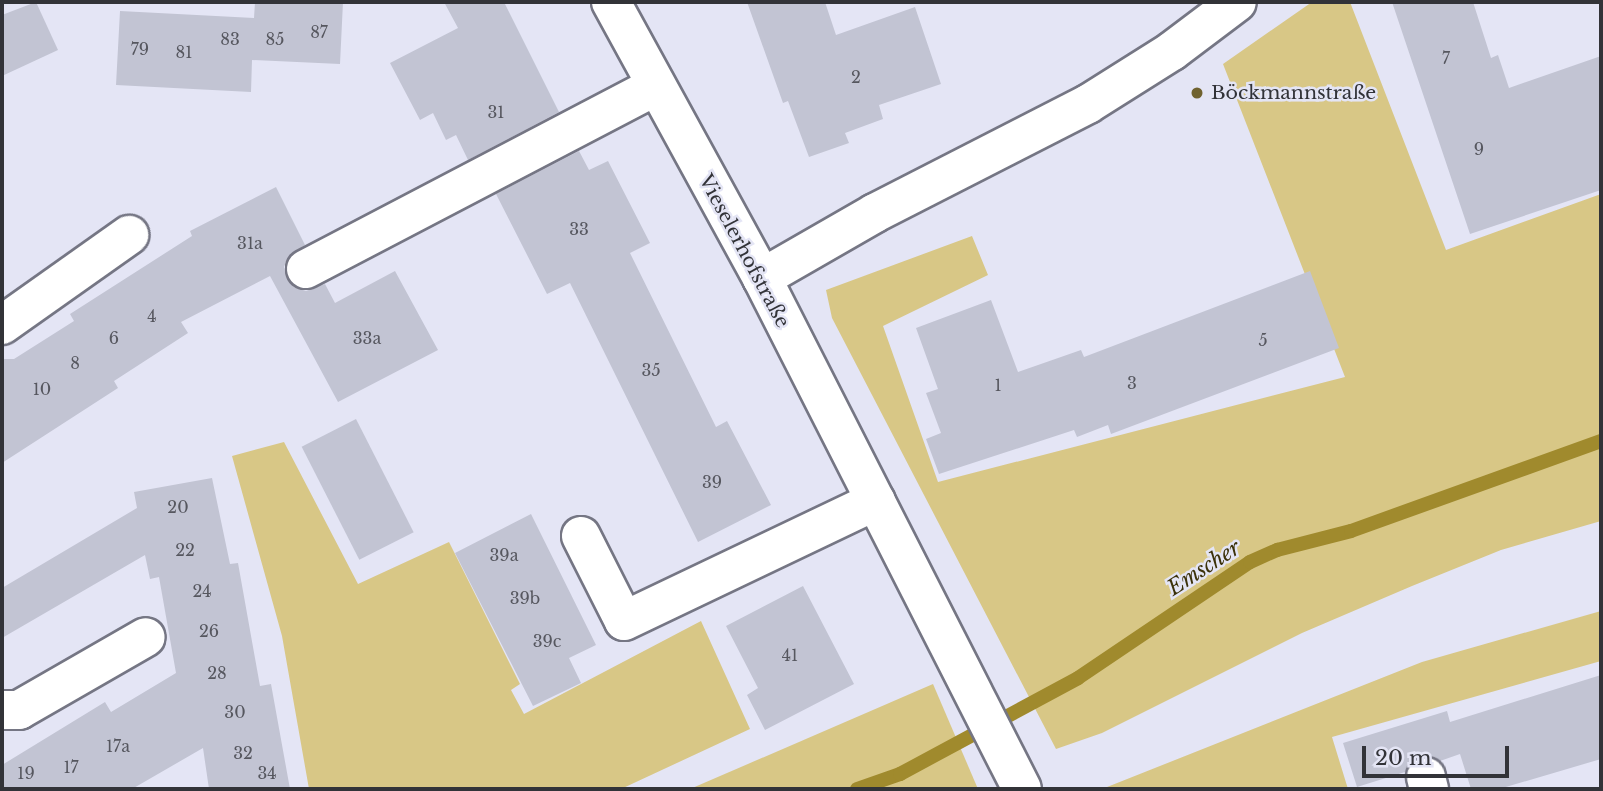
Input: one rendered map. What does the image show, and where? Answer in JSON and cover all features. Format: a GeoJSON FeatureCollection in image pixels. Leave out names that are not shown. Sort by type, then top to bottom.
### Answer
{"type":"FeatureCollection","features":[{"type":"Feature","properties":{"kind":"street","name":"Vieselerhofstraße"},"geometry":{"type":"LineString","coordinates":[[611,2],[654,86],[762,278],[1018,781]]}},
{"type":"Feature","properties":{"kind":"street"},"geometry":{"type":"LineString","coordinates":[[762,278],[1088,104],[1172,51],[1237,2]]}},
{"type":"Feature","properties":{"kind":"street"},"geometry":{"type":"LineString","coordinates":[[306,270],[654,86]]}},
{"type":"Feature","properties":{"kind":"street"},"geometry":{"type":"LineString","coordinates":[[2,325],[129,235]]}},
{"type":"Feature","properties":{"kind":"street"},"geometry":{"type":"LineString","coordinates":[[580,536],[624,621],[876,501]]}},
{"type":"Feature","properties":{"kind":"street"},"geometry":{"type":"LineString","coordinates":[[2,710],[19,710],[146,637]]}},
{"type":"Feature","properties":{"kind":"shaded area"},"geometry":{"type":"Polygon","coordinates":[[[1312,2],[1350,2],[1446,250],[1601,194],[1601,521],[1501,550],[1412,586],[1302,633],[1102,733],[1056,749],[832,318],[826,290],[972,236],[988,275],[883,326],[938,482],[1345,377],[1223,64],[1312,2]]]}},
{"type":"Feature","properties":{"kind":"shaded area"},"geometry":{"type":"Polygon","coordinates":[[[284,442],[358,584],[449,542],[520,684],[511,690],[524,714],[701,621],[750,729],[621,789],[309,789],[282,636],[232,456],[284,442]]]}},
{"type":"Feature","properties":{"kind":"shaded area"},"geometry":{"type":"Polygon","coordinates":[[[1601,611],[1601,661],[1332,737],[1348,789],[1102,789],[1422,662],[1601,611]]]}},
{"type":"Feature","properties":{"kind":"shaded area"},"geometry":{"type":"Polygon","coordinates":[[[933,684],[978,789],[690,789],[933,684]]]}},
{"type":"Feature","properties":{"kind":"building"},"geometry":{"type":"Polygon","coordinates":[[[36,2],[58,50],[2,76],[2,15],[36,2]]]}},
{"type":"Feature","properties":{"kind":"building"},"geometry":{"type":"Polygon","coordinates":[[[255,2],[343,2],[340,64],[252,60],[251,92],[116,85],[120,11],[254,18],[255,2]]]}},
{"type":"Feature","properties":{"kind":"building"},"geometry":{"type":"Polygon","coordinates":[[[444,2],[504,2],[559,112],[468,160],[456,135],[446,140],[433,113],[420,120],[390,63],[458,28],[444,2]]]}},
{"type":"Feature","properties":{"kind":"building"},"geometry":{"type":"Polygon","coordinates":[[[747,2],[825,2],[836,35],[915,7],[941,84],[879,105],[883,119],[845,133],[849,143],[809,157],[788,101],[783,103],[747,2]]]}},
{"type":"Feature","properties":{"kind":"building"},"geometry":{"type":"Polygon","coordinates":[[[1392,2],[1473,2],[1491,58],[1498,55],[1509,88],[1601,56],[1601,190],[1470,234],[1392,2]]]}},
{"type":"Feature","properties":{"kind":"building"},"geometry":{"type":"Polygon","coordinates":[[[579,151],[589,170],[608,161],[650,243],[630,253],[716,427],[727,421],[771,505],[698,542],[570,283],[547,294],[496,194],[579,151]]]}},
{"type":"Feature","properties":{"kind":"building"},"geometry":{"type":"Polygon","coordinates":[[[276,187],[305,245],[288,257],[284,267],[294,287],[306,291],[325,284],[335,303],[395,271],[438,350],[338,402],[270,276],[181,322],[188,333],[114,381],[118,388],[2,463],[2,359],[14,359],[74,321],[70,314],[192,236],[190,231],[276,187]]]}},
{"type":"Feature","properties":{"kind":"building"},"geometry":{"type":"Polygon","coordinates":[[[1310,271],[1339,348],[1111,434],[1108,425],[1077,437],[1074,430],[939,474],[926,439],[941,433],[926,393],[938,389],[916,328],[991,300],[1018,372],[1081,350],[1084,357],[1310,271]]]}},
{"type":"Feature","properties":{"kind":"building"},"geometry":{"type":"Polygon","coordinates":[[[356,419],[414,532],[359,560],[302,447],[356,419]]]}},
{"type":"Feature","properties":{"kind":"building"},"geometry":{"type":"Polygon","coordinates":[[[212,478],[230,564],[238,563],[260,686],[271,684],[290,789],[209,789],[203,748],[132,789],[2,789],[2,765],[105,702],[111,712],[176,673],[159,577],[150,579],[145,555],[2,638],[2,588],[137,508],[134,492],[212,478]]]}},
{"type":"Feature","properties":{"kind":"building"},"geometry":{"type":"Polygon","coordinates":[[[531,514],[596,645],[569,658],[581,683],[533,706],[455,553],[531,514]]]}},
{"type":"Feature","properties":{"kind":"building"},"geometry":{"type":"Polygon","coordinates":[[[803,586],[854,684],[765,730],[747,695],[758,688],[726,626],[803,586]]]}},
{"type":"Feature","properties":{"kind":"building"},"geometry":{"type":"Polygon","coordinates":[[[1601,675],[1601,759],[1499,789],[1471,789],[1460,754],[1440,761],[1421,756],[1405,772],[1357,787],[1343,743],[1447,711],[1450,722],[1601,675]]]}},
{"type":"Feature","properties":{"kind":"waterway","name":"Emscher"},"geometry":{"type":"LineString","coordinates":[[857,789],[900,774],[1078,678],[1250,562],[1277,550],[1351,531],[1601,441]]}},
{"type":"Feature","properties":{"kind":"place","name":"Böckmannstraße"},"geometry":{"type":"Point","coordinates":[1197,93]}}]}
